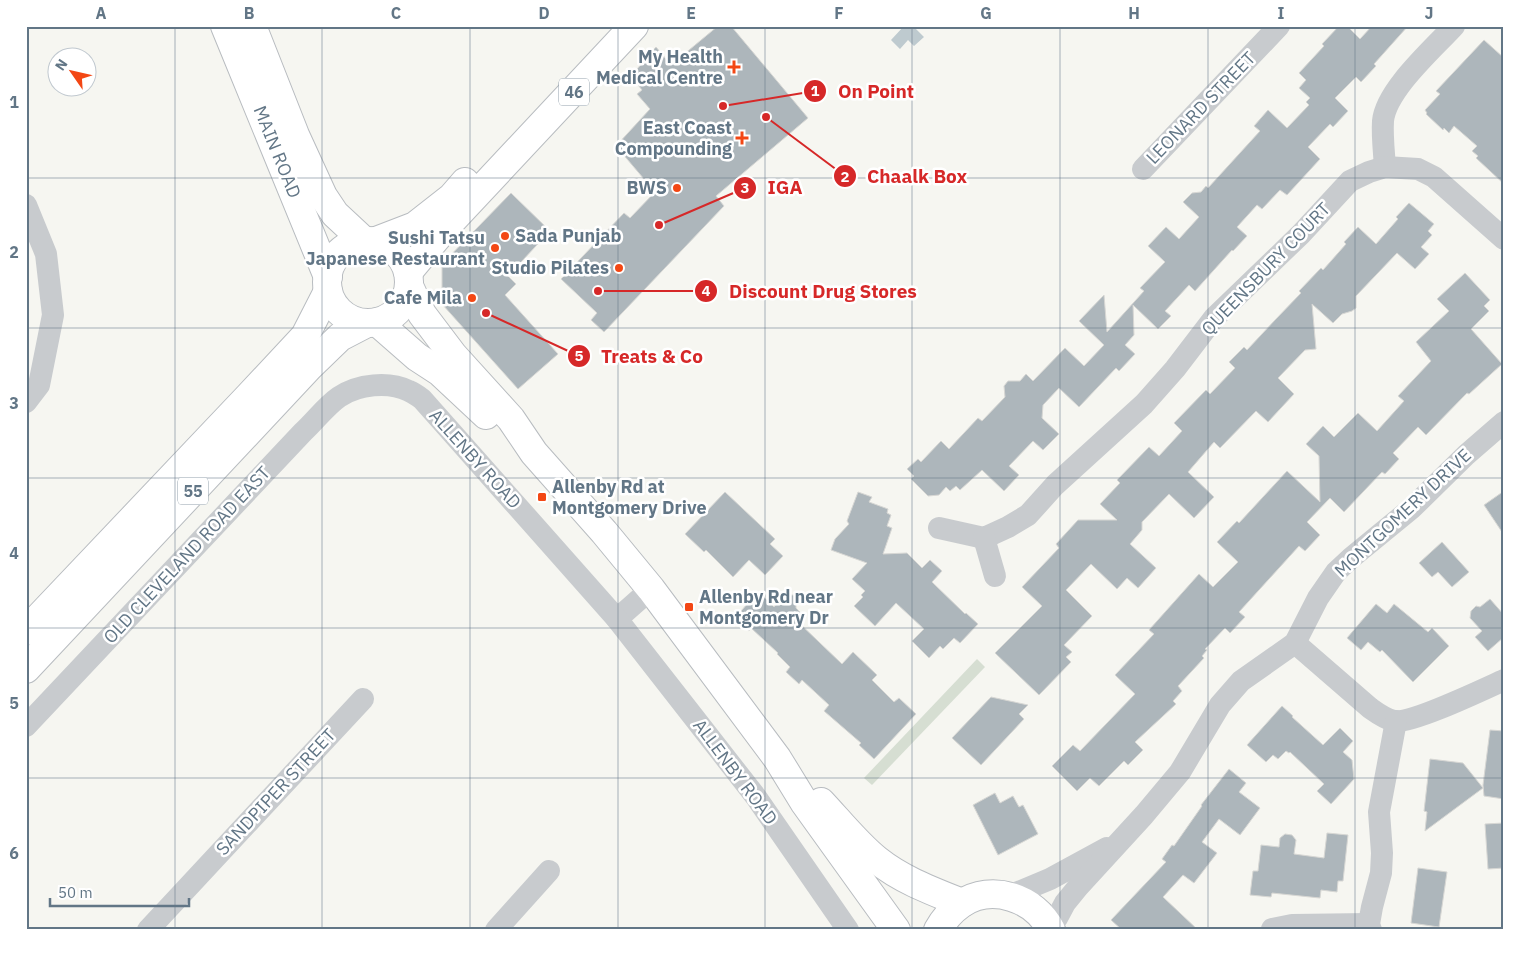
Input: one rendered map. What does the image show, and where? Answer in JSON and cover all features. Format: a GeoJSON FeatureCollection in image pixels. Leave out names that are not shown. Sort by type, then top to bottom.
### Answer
{"type":"FeatureCollection","features":[{"type":"Feature","properties":{"kind":"main road","name":"MAIN ROAD"},"geometry":{"type":"LineString","coordinates":[[224,26],[328,284]]}},
{"type":"Feature","properties":{"kind":"main road","name":"MAIN ROAD"},"geometry":{"type":"LineString","coordinates":[[252,26],[295,135],[322,196],[335,214],[370,241]]}},
{"type":"Feature","properties":{"kind":"main road","name":"46"},"geometry":{"type":"LineString","coordinates":[[328,284],[331,264],[339,253],[350,245],[370,241],[415,226],[452,197],[616,26]]}},
{"type":"Feature","properties":{"kind":"main road","name":"46"},"geometry":{"type":"LineString","coordinates":[[372,322],[389,317],[399,309],[406,298],[408,279],[444,229],[634,26]]}},
{"type":"Feature","properties":{"kind":"main road"},"geometry":{"type":"LineString","coordinates":[[370,241],[387,245],[397,252],[404,261],[408,279]]}},
{"type":"Feature","properties":{"kind":"main road","name":"ALLENBY ROAD"},"geometry":{"type":"LineString","coordinates":[[408,279],[422,314],[453,355],[511,419],[534,453],[604,532],[651,589],[777,758],[804,802],[896,930]]}},
{"type":"Feature","properties":{"kind":"main road"},"geometry":{"type":"LineString","coordinates":[[328,284],[333,303],[342,313],[354,320],[372,322]]}},
{"type":"Feature","properties":{"kind":"main road","name":"55"},"geometry":{"type":"LineString","coordinates":[[26,631],[304,336],[328,284]]}},
{"type":"Feature","properties":{"kind":"main road","name":"55"},"geometry":{"type":"LineString","coordinates":[[26,669],[309,367],[340,337],[372,322]]}},
{"type":"Feature","properties":{"kind":"main road","name":"ALLENBY ROAD"},"geometry":{"type":"LineString","coordinates":[[372,322],[417,357],[440,372],[502,429],[534,453]]}},
{"type":"Feature","properties":{"kind":"main road","name":"ALLENBY ROAD"},"geometry":{"type":"LineString","coordinates":[[777,758],[876,859],[903,878],[962,903]]}},
{"type":"Feature","properties":{"kind":"main road"},"geometry":{"type":"LineString","coordinates":[[938,930],[947,916],[962,903],[977,896],[993,894],[1009,896],[1025,902],[1038,911],[1049,927]]}},
{"type":"Feature","properties":{"kind":"street","name":"LEONARD STREET"},"geometry":{"type":"LineString","coordinates":[[1143,169],[1279,26]]}},
{"type":"Feature","properties":{"kind":"street"},"geometry":{"type":"LineString","coordinates":[[1385,167],[1383,120],[1387,104],[1396,89],[1454,26]]}},
{"type":"Feature","properties":{"kind":"street","name":"QUEENSBURY COURT"},"geometry":{"type":"LineString","coordinates":[[984,538],[1008,528],[1028,515],[1055,485],[1144,404],[1175,369],[1214,318],[1300,234],[1350,181],[1385,167],[1418,169],[1434,177],[1504,239]]}},
{"type":"Feature","properties":{"kind":"street"},"geometry":{"type":"LineString","coordinates":[[26,205],[46,254],[53,315],[39,385],[26,402]]}},
{"type":"Feature","properties":{"kind":"street","name":"ALLENBY ROAD"},"geometry":{"type":"LineString","coordinates":[[352,390],[368,386],[385,385],[408,390],[422,399],[617,619],[756,797],[848,930]]}},
{"type":"Feature","properties":{"kind":"street","name":"OLD CLEVELAND ROAD EAST"},"geometry":{"type":"LineString","coordinates":[[26,726],[303,432],[338,397],[352,390]]}},
{"type":"Feature","properties":{"kind":"street","name":"MONTGOMERY DRIVE"},"geometry":{"type":"LineString","coordinates":[[1049,927],[1065,904],[1180,772],[1220,705],[1230,693],[1241,681],[1295,643],[1318,598],[1336,572],[1350,558],[1412,508],[1466,455],[1504,422]]}},
{"type":"Feature","properties":{"kind":"street"},"geometry":{"type":"LineString","coordinates":[[939,528],[984,538],[995,576]]}},
{"type":"Feature","properties":{"kind":"street"},"geometry":{"type":"LineString","coordinates":[[617,619],[651,589]]}},
{"type":"Feature","properties":{"kind":"street"},"geometry":{"type":"LineString","coordinates":[[1295,643],[1370,708],[1396,721],[1412,719],[1504,680]]}},
{"type":"Feature","properties":{"kind":"street","name":"SANDPIPER STREET"},"geometry":{"type":"LineString","coordinates":[[148,930],[363,699]]}},
{"type":"Feature","properties":{"kind":"street"},"geometry":{"type":"LineString","coordinates":[[1272,930],[1292,925],[1370,927],[1372,907],[1381,873],[1382,853],[1379,812],[1396,721]]}},
{"type":"Feature","properties":{"kind":"street","name":"MONTGOMERY DRIVE"},"geometry":{"type":"LineString","coordinates":[[1009,896],[1050,879],[1122,840]]}},
{"type":"Feature","properties":{"kind":"street"},"geometry":{"type":"LineString","coordinates":[[504,927],[549,871]]}},
{"type":"Feature","properties":{"kind":"shaded area"},"geometry":{"type":"Polygon","coordinates":[[[904,26],[913,26],[924,37],[914,46],[908,40],[900,49],[891,40],[904,26]]]}},
{"type":"Feature","properties":{"kind":"shaded area"},"geometry":{"type":"Polygon","coordinates":[[[977,659],[985,667],[872,785],[864,778],[977,659]]]}},
{"type":"Feature","properties":{"kind":"building"},"geometry":{"type":"Polygon","coordinates":[[[718,26],[731,26],[808,118],[716,196],[724,206],[604,332],[591,320],[597,313],[561,279],[624,213],[630,218],[655,192],[616,146],[650,109],[637,94],[642,90],[631,76],[656,47],[671,65],[718,26]]]}},
{"type":"Feature","properties":{"kind":"building"},"geometry":{"type":"Polygon","coordinates":[[[1339,26],[1347,26],[1360,39],[1372,26],[1408,26],[1374,64],[1376,66],[1361,82],[1356,77],[1335,98],[1348,111],[1333,127],[1330,124],[1308,147],[1320,159],[1287,195],[1280,190],[1262,209],[1257,205],[1237,227],[1247,236],[1195,291],[1189,285],[1165,311],[1171,316],[1158,329],[1133,305],[1134,335],[1125,345],[1135,354],[1119,371],[1116,368],[1079,407],[1059,388],[1043,405],[1042,418],[1059,434],[1043,450],[1033,441],[1009,466],[1019,475],[1004,491],[982,470],[960,490],[956,486],[950,491],[946,487],[939,495],[928,496],[911,479],[914,476],[907,469],[918,459],[921,462],[941,441],[949,449],[978,418],[982,421],[1005,397],[1004,386],[1008,381],[1020,381],[1026,374],[1033,381],[1065,348],[1084,366],[1104,345],[1079,321],[1104,295],[1107,332],[1144,291],[1140,288],[1165,262],[1148,246],[1166,227],[1179,239],[1199,217],[1183,202],[1192,193],[1201,192],[1206,186],[1208,188],[1260,131],[1254,126],[1268,110],[1287,128],[1309,105],[1306,102],[1310,98],[1299,88],[1306,80],[1299,73],[1324,46],[1322,44],[1339,26]]]}},
{"type":"Feature","properties":{"kind":"building"},"geometry":{"type":"Polygon","coordinates":[[[1484,40],[1504,58],[1504,184],[1476,158],[1478,156],[1472,151],[1477,146],[1454,126],[1449,133],[1444,128],[1443,130],[1426,114],[1425,110],[1440,94],[1436,91],[1484,40]]]}},
{"type":"Feature","properties":{"kind":"building"},"geometry":{"type":"Polygon","coordinates":[[[511,193],[550,231],[508,276],[516,284],[505,295],[558,354],[518,389],[442,304],[442,264],[511,193]]]}},
{"type":"Feature","properties":{"kind":"building"},"geometry":{"type":"Polygon","coordinates":[[[1409,203],[1434,224],[1428,231],[1432,235],[1421,247],[1429,254],[1415,269],[1397,253],[1356,296],[1356,308],[1342,314],[1333,323],[1312,304],[1316,349],[1305,350],[1278,378],[1294,394],[1268,422],[1256,411],[1220,448],[1214,442],[1188,472],[1214,497],[1194,518],[1169,494],[1142,522],[1142,530],[1130,544],[1156,568],[1138,588],[1127,578],[1117,589],[1091,564],[1066,590],[1092,616],[1064,645],[1072,652],[1066,657],[1071,662],[1039,695],[995,653],[1042,606],[1022,587],[1059,548],[1056,544],[1078,520],[1117,520],[1100,504],[1120,483],[1117,480],[1149,447],[1159,456],[1182,431],[1174,423],[1206,390],[1210,394],[1235,368],[1229,362],[1244,347],[1247,350],[1301,293],[1299,291],[1321,268],[1323,270],[1358,227],[1376,244],[1409,203]]]}},
{"type":"Feature","properties":{"kind":"building"},"geometry":{"type":"Polygon","coordinates":[[[1465,273],[1490,300],[1484,306],[1489,311],[1471,329],[1502,364],[1469,394],[1467,393],[1426,435],[1418,427],[1393,453],[1399,459],[1385,474],[1382,472],[1344,512],[1330,498],[1307,522],[1320,535],[1305,551],[1299,546],[1239,612],[1245,617],[1230,633],[1225,628],[1205,649],[1207,650],[1202,656],[1204,658],[1178,686],[1182,691],[1173,701],[1176,704],[1135,742],[1143,750],[1128,765],[1124,761],[1099,786],[1090,778],[1077,791],[1052,766],[1073,745],[1080,751],[1135,694],[1115,675],[1154,634],[1149,630],[1199,574],[1213,587],[1238,562],[1217,542],[1237,521],[1239,523],[1287,471],[1320,502],[1319,456],[1306,444],[1323,426],[1334,437],[1358,413],[1377,431],[1404,401],[1398,396],[1431,361],[1416,342],[1449,311],[1437,299],[1465,273]]]}},
{"type":"Feature","properties":{"kind":"building"},"geometry":{"type":"Polygon","coordinates":[[[1504,491],[1504,535],[1484,505],[1504,491]]]}},
{"type":"Feature","properties":{"kind":"building"},"geometry":{"type":"Polygon","coordinates":[[[725,492],[775,539],[770,544],[783,556],[765,575],[749,560],[733,577],[706,550],[704,552],[685,534],[725,492]]]}},
{"type":"Feature","properties":{"kind":"building"},"geometry":{"type":"Polygon","coordinates":[[[858,492],[872,497],[869,502],[888,509],[887,513],[891,515],[887,526],[892,528],[883,554],[907,553],[922,568],[930,560],[942,571],[932,582],[978,624],[960,643],[954,638],[943,649],[940,646],[929,658],[912,641],[924,629],[896,603],[875,626],[854,606],[863,597],[861,595],[865,591],[852,579],[867,563],[831,550],[835,539],[849,524],[847,521],[858,492]]]}},
{"type":"Feature","properties":{"kind":"building"},"geometry":{"type":"Polygon","coordinates":[[[1442,542],[1469,572],[1452,587],[1438,572],[1432,577],[1419,563],[1442,542]]]}},
{"type":"Feature","properties":{"kind":"building"},"geometry":{"type":"Polygon","coordinates":[[[784,595],[796,595],[796,608],[802,614],[796,620],[842,664],[853,652],[877,675],[872,680],[894,702],[899,698],[916,714],[874,759],[859,745],[861,743],[824,711],[829,705],[802,680],[799,684],[786,672],[790,667],[778,653],[751,628],[749,631],[735,618],[748,603],[751,605],[758,597],[764,597],[774,607],[784,595]]]}},
{"type":"Feature","properties":{"kind":"building"},"geometry":{"type":"Polygon","coordinates":[[[1490,599],[1504,615],[1504,637],[1488,651],[1475,637],[1482,631],[1470,618],[1471,611],[1476,606],[1480,607],[1490,599]]]}},
{"type":"Feature","properties":{"kind":"building"},"geometry":{"type":"Polygon","coordinates":[[[1376,604],[1387,613],[1394,604],[1428,632],[1432,628],[1449,646],[1413,682],[1382,650],[1380,652],[1368,642],[1361,650],[1347,638],[1376,604]]]}},
{"type":"Feature","properties":{"kind":"building"},"geometry":{"type":"Polygon","coordinates":[[[991,697],[1028,705],[1019,714],[1024,719],[981,765],[952,738],[991,697]]]}},
{"type":"Feature","properties":{"kind":"building"},"geometry":{"type":"Polygon","coordinates":[[[1282,706],[1323,745],[1340,728],[1353,741],[1343,752],[1352,760],[1354,779],[1331,804],[1317,791],[1324,784],[1290,752],[1286,751],[1278,759],[1273,755],[1266,762],[1247,745],[1282,706]]]}},
{"type":"Feature","properties":{"kind":"building"},"geometry":{"type":"Polygon","coordinates":[[[1490,730],[1504,731],[1504,799],[1484,796],[1483,785],[1490,730]]]}},
{"type":"Feature","properties":{"kind":"building"},"geometry":{"type":"Polygon","coordinates":[[[1430,759],[1463,763],[1483,788],[1425,831],[1427,812],[1424,811],[1430,759]]]}},
{"type":"Feature","properties":{"kind":"building"},"geometry":{"type":"Polygon","coordinates":[[[1229,769],[1246,783],[1239,792],[1260,808],[1240,835],[1219,819],[1202,842],[1217,853],[1194,883],[1183,875],[1163,897],[1198,930],[1122,930],[1111,920],[1166,862],[1162,859],[1172,845],[1174,846],[1201,805],[1229,769]]]}},
{"type":"Feature","properties":{"kind":"building"},"geometry":{"type":"Polygon","coordinates":[[[995,793],[1000,803],[1013,796],[1019,807],[1023,805],[1038,834],[998,855],[973,805],[995,793]]]}},
{"type":"Feature","properties":{"kind":"building"},"geometry":{"type":"Polygon","coordinates":[[[1504,823],[1504,868],[1488,869],[1485,824],[1504,823]]]}},
{"type":"Feature","properties":{"kind":"building"},"geometry":{"type":"Polygon","coordinates":[[[1327,833],[1348,835],[1343,881],[1338,881],[1337,892],[1321,890],[1320,898],[1272,893],[1271,897],[1250,895],[1253,871],[1258,871],[1261,845],[1279,847],[1280,838],[1285,834],[1292,835],[1296,840],[1294,854],[1324,858],[1327,833]]]}},
{"type":"Feature","properties":{"kind":"building"},"geometry":{"type":"Polygon","coordinates":[[[1418,868],[1447,872],[1439,927],[1411,923],[1418,868]]]}},
{"type":"Feature","properties":{"kind":"place","name":"My Health Medical Centre"},"geometry":{"type":"Point","coordinates":[734,67]}},
{"type":"Feature","properties":{"kind":"place","name":"On Point"},"geometry":{"type":"Point","coordinates":[723,106]}},
{"type":"Feature","properties":{"kind":"place","name":"Chaalk Box"},"geometry":{"type":"Point","coordinates":[766,117]}},
{"type":"Feature","properties":{"kind":"place","name":"East Coast Compounding"},"geometry":{"type":"Point","coordinates":[742,138]}},
{"type":"Feature","properties":{"kind":"place","name":"BWS"},"geometry":{"type":"Point","coordinates":[677,188]}},
{"type":"Feature","properties":{"kind":"place","name":"IGA"},"geometry":{"type":"Point","coordinates":[659,225]}},
{"type":"Feature","properties":{"kind":"place","name":"Sada Punjab"},"geometry":{"type":"Point","coordinates":[505,236]}},
{"type":"Feature","properties":{"kind":"place","name":"Sushi Tatsu Japanese Restaurant"},"geometry":{"type":"Point","coordinates":[495,248]}},
{"type":"Feature","properties":{"kind":"place","name":"Studio Pilates"},"geometry":{"type":"Point","coordinates":[619,268]}},
{"type":"Feature","properties":{"kind":"place","name":"Discount Drug Stores"},"geometry":{"type":"Point","coordinates":[598,291]}},
{"type":"Feature","properties":{"kind":"place","name":"Cafe Mila"},"geometry":{"type":"Point","coordinates":[472,298]}},
{"type":"Feature","properties":{"kind":"place","name":"Treats & Co"},"geometry":{"type":"Point","coordinates":[486,313]}},
{"type":"Feature","properties":{"kind":"place","name":"Allenby Rd at Montgomery Drive"},"geometry":{"type":"Point","coordinates":[542,497]}},
{"type":"Feature","properties":{"kind":"place","name":"Allenby Rd near Montgomery Dr"},"geometry":{"type":"Point","coordinates":[689,607]}}]}
